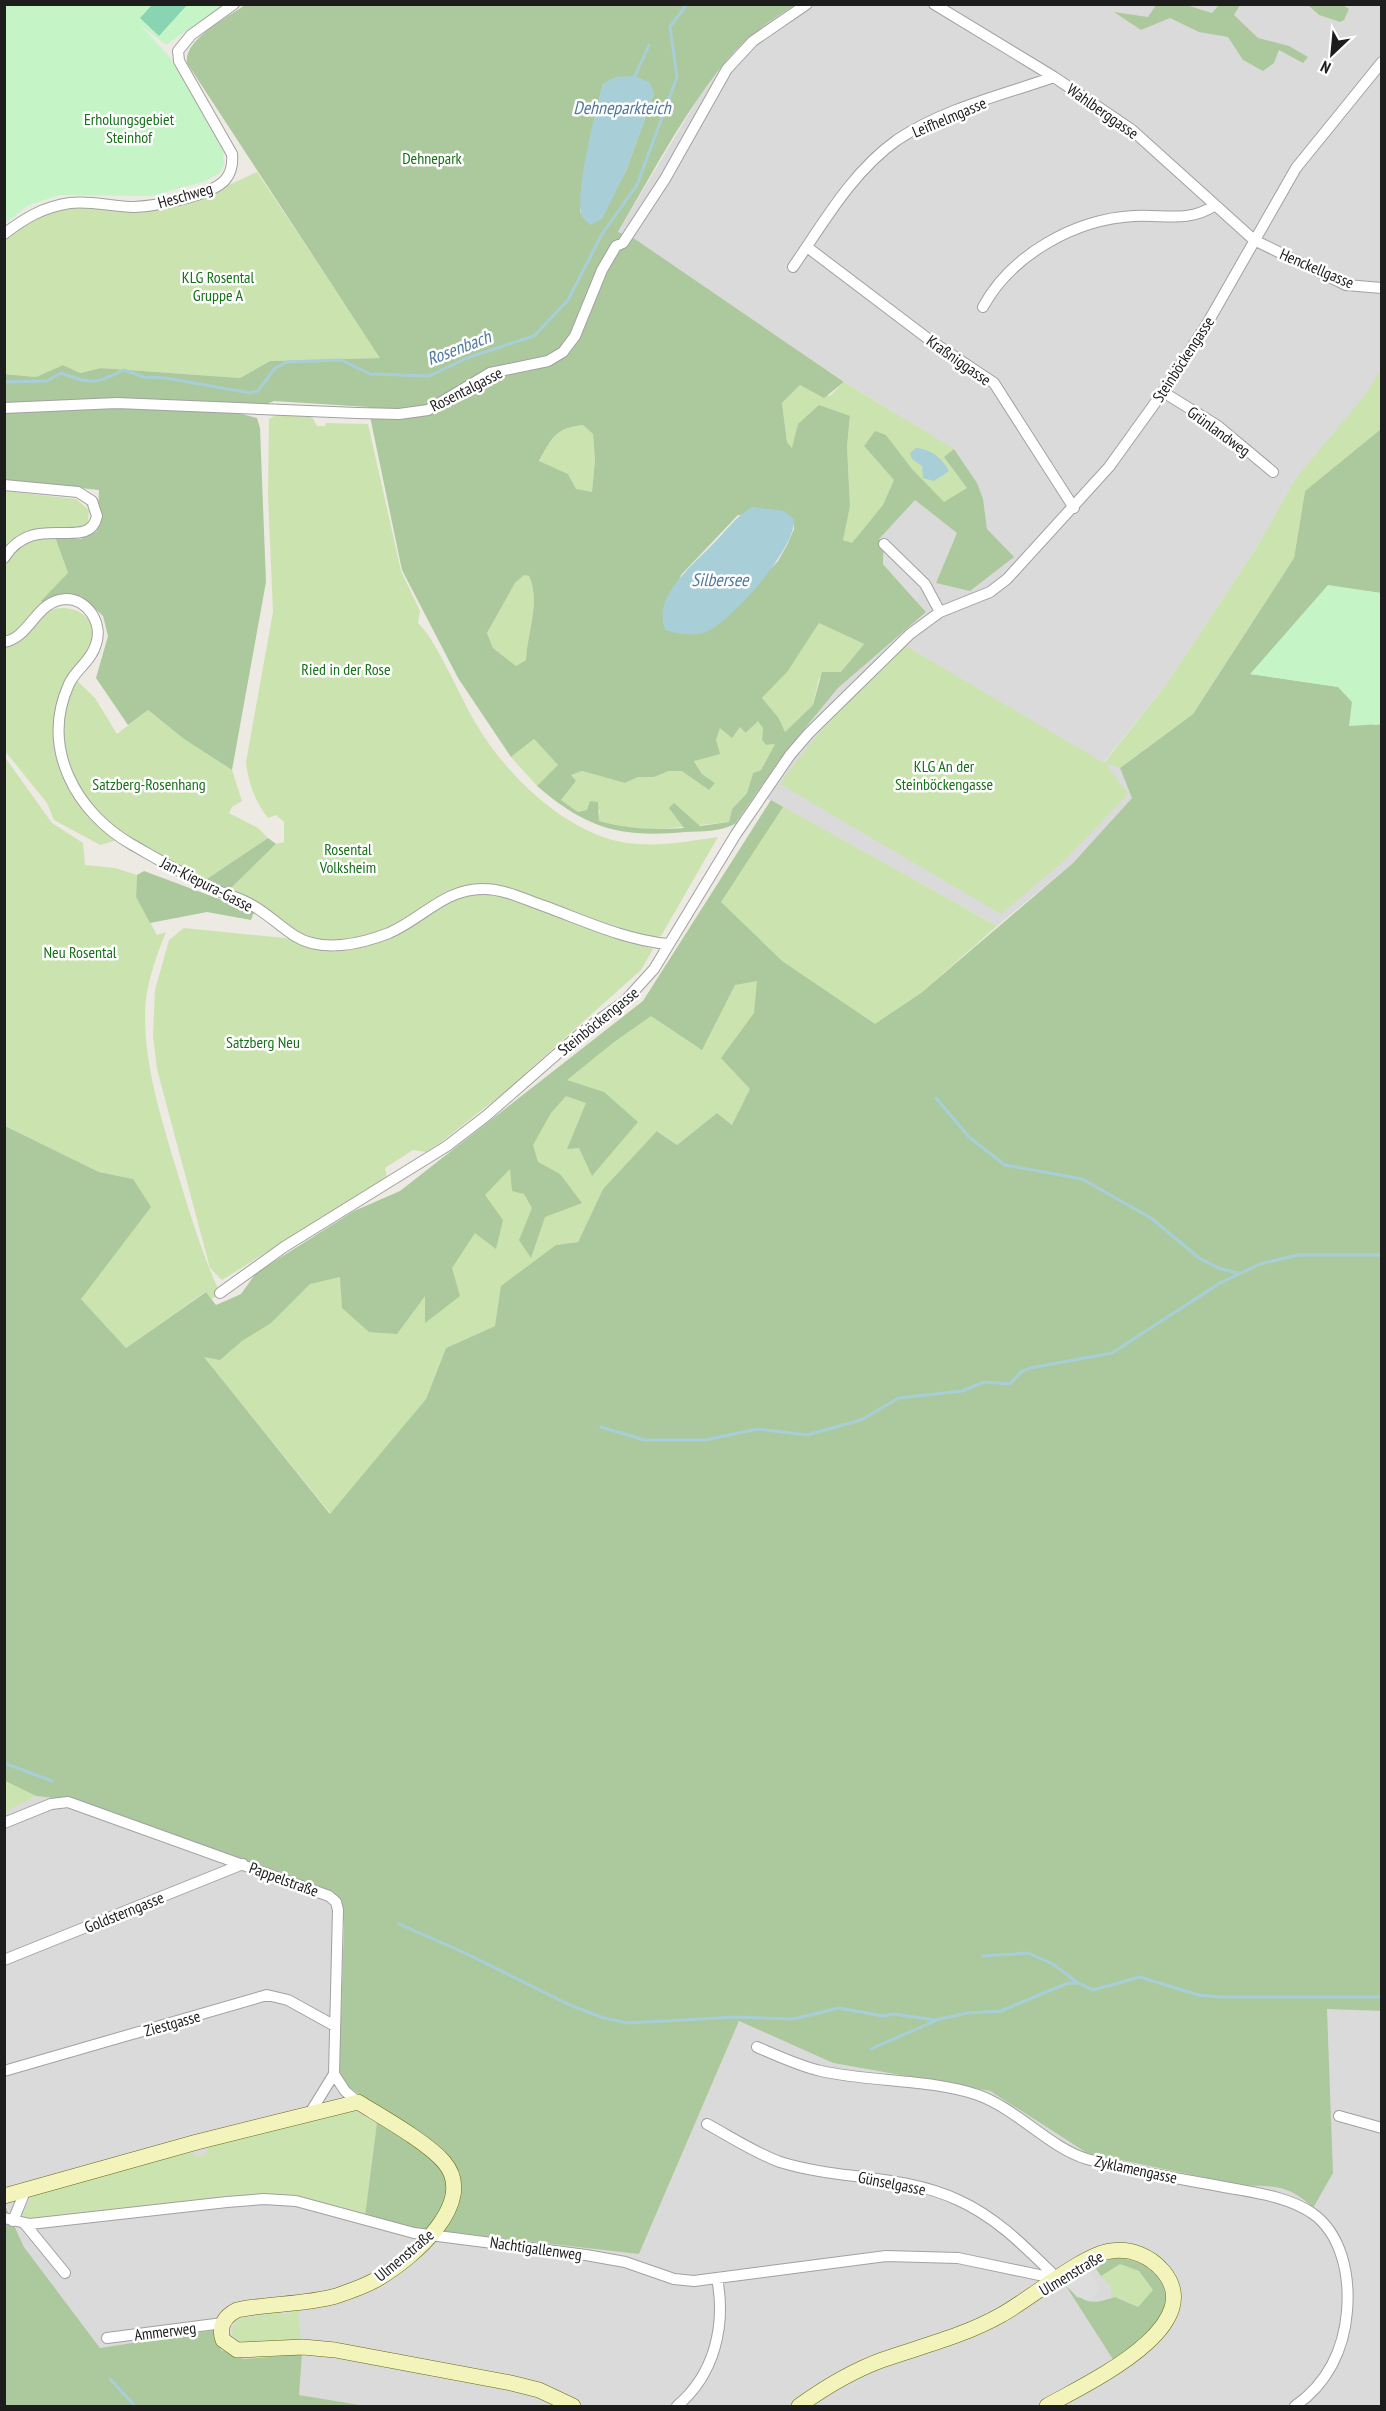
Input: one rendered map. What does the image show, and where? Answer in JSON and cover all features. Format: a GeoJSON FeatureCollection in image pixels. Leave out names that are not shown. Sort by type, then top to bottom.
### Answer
{"type":"FeatureCollection","features":[{"type":"Feature","properties":{"kind":"street","name":"Heschweg"},"geometry":{"type":"LineString","coordinates":[[4,234],[26,217],[50,207],[72,202],[135,207],[209,190],[226,179],[232,165],[232,154],[179,61],[178,51],[191,35],[234,4]]}},
{"type":"Feature","properties":{"kind":"street","name":"Rosentalgasse"},"geometry":{"type":"LineString","coordinates":[[4,408],[117,403],[399,414],[439,406],[490,373],[548,361],[563,352],[575,336],[608,260],[616,246],[623,243],[660,187],[727,69],[753,41],[807,4]]}},
{"type":"Feature","properties":{"kind":"street","name":"Wahlberggasse"},"geometry":{"type":"LineString","coordinates":[[934,4],[1054,77],[1132,130],[1254,240]]}},
{"type":"Feature","properties":{"kind":"street","name":"Steinböckengasse"},"geometry":{"type":"LineString","coordinates":[[220,1293],[284,1247],[462,1135],[581,1033],[625,1001],[645,981],[736,834],[790,755],[888,653],[939,612],[990,592],[1007,579],[1109,467],[1163,392],[1213,314],[1296,168],[1382,62]]}},
{"type":"Feature","properties":{"kind":"street","name":"Leifhelmgasse"},"geometry":{"type":"LineString","coordinates":[[793,267],[836,201],[867,167],[897,141],[929,122],[1054,77]]}},
{"type":"Feature","properties":{"kind":"street"},"geometry":{"type":"LineString","coordinates":[[983,308],[1000,282],[1018,265],[1047,244],[1080,226],[1103,219],[1135,216],[1200,215],[1214,206]]}},
{"type":"Feature","properties":{"kind":"street","name":"Henckellgasse"},"geometry":{"type":"LineString","coordinates":[[1254,240],[1346,285],[1382,288]]}},
{"type":"Feature","properties":{"kind":"street","name":"Kraßniggasse"},"geometry":{"type":"LineString","coordinates":[[807,247],[931,341],[994,383],[1074,508]]}},
{"type":"Feature","properties":{"kind":"street","name":"Grünlandweg"},"geometry":{"type":"LineString","coordinates":[[1163,392],[1218,426],[1273,472]]}},
{"type":"Feature","properties":{"kind":"street"},"geometry":{"type":"LineString","coordinates":[[4,485],[78,492],[92,501],[97,516],[91,528],[81,534],[46,531],[26,536],[4,558]]}},
{"type":"Feature","properties":{"kind":"street"},"geometry":{"type":"LineString","coordinates":[[884,544],[925,584],[939,612]]}},
{"type":"Feature","properties":{"kind":"street","name":"Jan-Kiepura-Gasse"},"geometry":{"type":"LineString","coordinates":[[4,642],[14,639],[52,602],[70,599],[89,610],[97,625],[97,644],[68,686],[61,726],[63,763],[79,797],[98,821],[117,836],[179,872],[249,903],[298,938],[327,945],[372,938],[398,928],[445,898],[466,890],[483,889],[515,895],[633,939],[668,944]]}},
{"type":"Feature","properties":{"kind":"street","name":"Pappelstraße"},"geometry":{"type":"LineString","coordinates":[[4,1823],[51,1804],[68,1802],[320,1891],[336,1902],[338,1939],[334,2074]]}},
{"type":"Feature","properties":{"kind":"street","name":"Goldsterngasse"},"geometry":{"type":"LineString","coordinates":[[4,1960],[243,1863]]}},
{"type":"Feature","properties":{"kind":"street","name":"Ziestgasse"},"geometry":{"type":"LineString","coordinates":[[4,2071],[267,1995],[288,2000],[335,2026]]}},
{"type":"Feature","properties":{"kind":"street","name":"Zyklamengasse"},"geometry":{"type":"LineString","coordinates":[[758,2047],[796,2064],[821,2071],[976,2095],[1005,2108],[1085,2158],[1278,2198],[1313,2214],[1326,2226],[1342,2256],[1347,2287],[1347,2321],[1338,2352],[1323,2382],[1295,2406]]}},
{"type":"Feature","properties":{"kind":"street"},"geometry":{"type":"LineString","coordinates":[[310,2113],[334,2074],[345,2091],[358,2102]]}},
{"type":"Feature","properties":{"kind":"street"},"geometry":{"type":"LineString","coordinates":[[6,2192],[26,2189],[358,2102]]}},
{"type":"Feature","properties":{"kind":"street","name":"Ulmenstraße"},"geometry":{"type":"LineString","coordinates":[[223,2324],[230,2313],[237,2310],[324,2299],[368,2284],[393,2268],[430,2234],[452,2206],[454,2187],[450,2171],[439,2156],[358,2102]]}},
{"type":"Feature","properties":{"kind":"street"},"geometry":{"type":"LineString","coordinates":[[1339,2116],[1382,2128]]}},
{"type":"Feature","properties":{"kind":"street","name":"Günselgasse"},"geometry":{"type":"LineString","coordinates":[[707,2124],[780,2161],[827,2172],[909,2185],[958,2200],[1000,2225],[1058,2279]]}},
{"type":"Feature","properties":{"kind":"street","name":"Nachtigallenweg"},"geometry":{"type":"LineString","coordinates":[[26,2189],[9,2219],[25,2224],[264,2199],[307,2203],[414,2233],[625,2262],[674,2279],[694,2281],[886,2256],[925,2256],[969,2260],[1058,2279]]}},
{"type":"Feature","properties":{"kind":"street"},"geometry":{"type":"LineString","coordinates":[[25,2224],[65,2273]]}},
{"type":"Feature","properties":{"kind":"street","name":"Ulmenstraße"},"geometry":{"type":"LineString","coordinates":[[799,2406],[861,2369],[993,2320],[1096,2256],[1108,2251],[1124,2250],[1140,2254],[1156,2264],[1165,2274],[1172,2295],[1166,2319],[1151,2341],[1139,2353],[1047,2406]]}},
{"type":"Feature","properties":{"kind":"street"},"geometry":{"type":"LineString","coordinates":[[677,2406],[698,2385],[716,2344],[721,2318],[717,2278]]}},
{"type":"Feature","properties":{"kind":"street"},"geometry":{"type":"LineString","coordinates":[[223,2324],[221,2329],[223,2340],[237,2350],[303,2348],[335,2350],[511,2383],[539,2390],[573,2406]]}},
{"type":"Feature","properties":{"kind":"street","name":"Ammerweg"},"geometry":{"type":"LineString","coordinates":[[107,2338],[223,2324]]}},
{"type":"Feature","properties":{"kind":"shaded area"},"geometry":{"type":"Polygon","coordinates":[[[795,5],[1381,5],[1381,368],[1366,395],[1295,479],[1258,545],[1168,682],[1104,762],[1120,768],[1133,797],[1073,863],[997,926],[757,793],[784,754],[838,688],[926,612],[865,544],[895,413],[844,382],[635,239],[618,232],[697,100],[727,59],[759,29],[795,5]]]}},
{"type":"Feature","properties":{"kind":"shaded area"},"geometry":{"type":"Polygon","coordinates":[[[884,544],[925,584],[916,601],[883,564],[884,544]]]}},
{"type":"Feature","properties":{"kind":"shaded area"},"geometry":{"type":"Polygon","coordinates":[[[36,1796],[81,1801],[329,1890],[338,1898],[344,1909],[339,2070],[370,2102],[377,2123],[639,2254],[739,2021],[833,2063],[990,2091],[1087,2153],[1245,2186],[1267,2185],[1300,2194],[1327,2008],[1381,2011],[1381,2406],[366,2406],[298,2395],[302,2354],[244,2359],[221,2350],[214,2330],[100,2348],[24,2247],[5,2203],[4,1812],[36,1796]]]}},
{"type":"Feature","properties":{"kind":"shaded area"},"geometry":{"type":"Polygon","coordinates":[[[1085,2262],[1099,2289],[1091,2300],[1077,2297],[1060,2278],[1085,2262]]]}},
{"type":"Feature","properties":{"kind":"green space","name":"Erholungsgebiet Steinhof"},"geometry":{"type":"Polygon","coordinates":[[[5,5],[223,5],[166,45],[139,24],[169,56],[223,145],[224,164],[220,173],[203,182],[151,196],[60,195],[29,205],[5,223],[5,5]]]}},
{"type":"Feature","properties":{"kind":"green space"},"geometry":{"type":"Polygon","coordinates":[[[152,5],[187,5],[159,36],[140,18],[152,5]]]}},
{"type":"Feature","properties":{"kind":"green space","name":"Dehnepark"},"geometry":{"type":"Polygon","coordinates":[[[245,5],[795,5],[742,44],[711,80],[669,144],[618,232],[635,239],[844,382],[824,398],[800,385],[782,403],[787,442],[792,448],[798,424],[819,405],[850,416],[847,446],[850,506],[843,540],[852,543],[883,505],[894,480],[864,446],[875,431],[886,435],[912,469],[944,502],[967,488],[944,457],[954,449],[977,483],[983,499],[987,529],[1014,557],[970,591],[936,583],[957,533],[915,500],[879,539],[884,544],[883,564],[926,612],[838,688],[784,754],[735,824],[711,831],[662,834],[623,831],[606,827],[572,812],[537,786],[558,765],[534,739],[511,757],[458,678],[402,570],[368,407],[274,401],[262,406],[5,403],[4,374],[36,377],[63,365],[80,373],[101,368],[240,378],[270,361],[380,358],[187,63],[188,54],[199,38],[245,5]],[[603,84],[590,138],[580,213],[625,173],[654,93],[603,84]],[[583,425],[566,429],[551,440],[539,461],[568,474],[576,489],[592,492],[595,460],[593,434],[583,425]],[[738,515],[681,575],[663,621],[666,630],[761,579],[778,561],[787,545],[794,529],[794,519],[738,515]],[[524,575],[515,583],[487,633],[493,648],[516,666],[526,660],[534,596],[529,576],[524,575]],[[819,623],[788,671],[762,698],[778,717],[785,732],[813,705],[822,672],[841,672],[864,644],[819,623]],[[758,721],[746,733],[740,727],[732,738],[720,728],[716,740],[720,754],[694,761],[702,774],[715,783],[709,790],[682,771],[669,771],[654,777],[638,777],[625,783],[582,771],[571,775],[576,781],[561,800],[578,812],[587,810],[590,801],[598,802],[599,821],[630,827],[684,828],[669,808],[674,803],[700,826],[729,822],[732,809],[747,793],[753,773],[761,770],[775,744],[766,745],[762,740],[763,728],[758,721]]]}},
{"type":"Feature","properties":{"kind":"green space"},"geometry":{"type":"Polygon","coordinates":[[[1156,5],[1186,5],[1212,13],[1219,5],[1240,5],[1234,15],[1258,38],[1289,46],[1308,57],[1303,63],[1279,50],[1274,63],[1263,71],[1243,60],[1228,37],[1199,32],[1170,18],[1141,30],[1114,12],[1148,17],[1156,5]]]}},
{"type":"Feature","properties":{"kind":"green space"},"geometry":{"type":"Polygon","coordinates":[[[1308,5],[1343,5],[1349,9],[1344,20],[1340,22],[1319,15],[1308,5]]]}},
{"type":"Feature","properties":{"kind":"green space","name":"KLG Rosental Gruppe A"},"geometry":{"type":"Polygon","coordinates":[[[257,172],[381,358],[270,361],[240,378],[101,368],[80,373],[63,365],[36,377],[5,374],[5,240],[30,222],[58,209],[79,207],[139,212],[162,209],[204,196],[257,172]]]}},
{"type":"Feature","properties":{"kind":"green space","name":"KLG An der Steinböckengasse"},"geometry":{"type":"Polygon","coordinates":[[[1381,368],[1381,429],[1305,491],[1294,558],[1193,714],[1120,768],[1105,763],[1128,794],[1065,860],[1001,914],[780,784],[838,712],[904,645],[1104,763],[1168,682],[1258,545],[1295,479],[1365,395],[1381,368]]]}},
{"type":"Feature","properties":{"kind":"green space"},"geometry":{"type":"Polygon","coordinates":[[[844,382],[954,449],[944,457],[967,488],[944,503],[912,469],[886,435],[864,446],[894,480],[883,505],[852,544],[842,539],[850,506],[847,446],[850,417],[792,448],[787,442],[782,403],[800,385],[830,396],[844,382]]]}},
{"type":"Feature","properties":{"kind":"green space"},"geometry":{"type":"Polygon","coordinates":[[[117,408],[238,413],[257,418],[260,428],[266,582],[232,770],[184,739],[148,710],[128,725],[96,678],[108,636],[103,616],[81,596],[47,605],[41,601],[68,573],[55,537],[81,539],[97,531],[99,490],[5,480],[5,413],[117,408]]]}},
{"type":"Feature","properties":{"kind":"green space"},"geometry":{"type":"Polygon","coordinates":[[[276,415],[311,415],[317,426],[325,426],[326,423],[368,424],[401,571],[420,611],[418,623],[433,642],[469,712],[488,742],[523,783],[543,802],[566,818],[589,831],[613,840],[637,844],[657,844],[718,837],[661,936],[639,936],[562,907],[578,924],[653,949],[641,970],[501,1095],[441,1142],[426,1152],[413,1150],[385,1168],[387,1177],[222,1280],[210,1268],[157,1069],[153,1036],[155,990],[169,940],[184,928],[285,938],[334,952],[382,939],[421,918],[414,912],[402,920],[362,937],[333,941],[318,940],[285,927],[229,890],[276,844],[284,842],[284,822],[276,815],[268,818],[263,812],[253,792],[246,762],[273,612],[268,496],[269,419],[276,415]]]}},
{"type":"Feature","properties":{"kind":"green space"},"geometry":{"type":"Polygon","coordinates":[[[583,425],[593,434],[595,460],[592,493],[576,489],[568,474],[539,462],[555,436],[566,429],[583,425]]]}},
{"type":"Feature","properties":{"kind":"green space"},"geometry":{"type":"Polygon","coordinates":[[[1381,429],[1381,593],[1328,586],[1251,674],[1339,687],[1374,725],[1382,724],[1382,2011],[1327,2009],[1333,2173],[1313,2208],[1298,2196],[1274,2187],[1245,2186],[1087,2153],[990,2091],[833,2063],[739,2021],[639,2254],[420,2229],[365,2216],[377,2123],[370,2102],[345,2084],[339,2070],[344,1927],[341,1907],[335,1897],[319,1886],[81,1801],[36,1796],[5,1781],[5,1126],[99,1172],[133,1179],[151,1207],[81,1299],[126,1348],[206,1292],[216,1305],[241,1294],[256,1273],[354,1211],[400,1191],[643,1001],[771,800],[783,807],[721,902],[782,961],[875,1024],[921,993],[1073,863],[1132,798],[1120,768],[1193,714],[1294,558],[1305,491],[1381,429]],[[757,981],[735,985],[702,1050],[651,1016],[567,1080],[604,1092],[638,1122],[592,1176],[579,1148],[567,1149],[586,1103],[566,1096],[551,1113],[533,1145],[538,1162],[560,1174],[582,1203],[545,1217],[531,1258],[519,1240],[532,1208],[524,1194],[512,1191],[510,1169],[485,1195],[503,1220],[496,1249],[475,1233],[452,1268],[460,1296],[425,1323],[425,1296],[397,1334],[369,1332],[342,1308],[340,1277],[310,1284],[271,1323],[242,1341],[220,1360],[204,1357],[330,1514],[426,1399],[446,1348],[495,1326],[501,1286],[556,1245],[578,1242],[603,1189],[657,1131],[677,1145],[717,1113],[732,1125],[750,1089],[721,1058],[754,1013],[757,981]]]}},
{"type":"Feature","properties":{"kind":"green space","name":"Satzberg-Rosenhang"},"geometry":{"type":"Polygon","coordinates":[[[5,491],[76,499],[89,510],[88,523],[75,529],[54,528],[68,573],[47,605],[48,611],[65,608],[80,612],[86,617],[92,632],[87,650],[69,673],[95,698],[117,734],[148,710],[184,739],[232,770],[242,801],[232,807],[229,813],[258,828],[268,838],[204,881],[128,837],[100,845],[54,820],[47,803],[5,751],[5,491]]]}},
{"type":"Feature","properties":{"kind":"green space"},"geometry":{"type":"Polygon","coordinates":[[[524,575],[529,576],[534,607],[526,660],[516,666],[493,648],[487,633],[515,583],[524,575]]]}},
{"type":"Feature","properties":{"kind":"green space"},"geometry":{"type":"Polygon","coordinates":[[[1328,585],[1381,593],[1381,724],[1349,726],[1352,702],[1338,687],[1250,674],[1328,585]]]}},
{"type":"Feature","properties":{"kind":"green space"},"geometry":{"type":"Polygon","coordinates":[[[819,623],[864,644],[841,673],[819,678],[813,705],[784,733],[778,717],[762,698],[788,671],[819,623]]]}},
{"type":"Feature","properties":{"kind":"green space"},"geometry":{"type":"Polygon","coordinates":[[[758,720],[763,727],[762,740],[766,745],[775,744],[761,770],[753,773],[747,793],[732,809],[729,822],[652,830],[619,827],[598,821],[600,810],[578,812],[561,800],[575,782],[570,775],[582,771],[625,783],[638,777],[654,777],[669,771],[683,771],[715,783],[702,774],[694,760],[716,740],[720,727],[741,727],[747,733],[758,720]]]}},
{"type":"Feature","properties":{"kind":"green space"},"geometry":{"type":"Polygon","coordinates":[[[534,739],[559,766],[537,786],[511,757],[534,739]]]}},
{"type":"Feature","properties":{"kind":"green space","name":"Neu Rosental"},"geometry":{"type":"Polygon","coordinates":[[[4,756],[52,823],[83,843],[85,865],[115,868],[137,875],[136,897],[157,935],[166,932],[147,991],[145,1031],[147,1051],[150,1071],[176,1168],[201,1247],[220,1293],[212,1299],[205,1292],[126,1348],[81,1299],[133,1179],[99,1172],[5,1126],[4,756]]]}},
{"type":"Feature","properties":{"kind":"green space"},"geometry":{"type":"Polygon","coordinates":[[[771,800],[997,926],[921,993],[875,1025],[859,1014],[732,1125],[717,1113],[677,1145],[658,1131],[603,1189],[578,1242],[556,1245],[495,1326],[446,1348],[426,1399],[331,1514],[203,1356],[434,1166],[643,1001],[771,800]]]}},
{"type":"Feature","properties":{"kind":"green space"},"geometry":{"type":"Polygon","coordinates":[[[268,838],[276,844],[229,890],[204,881],[268,838]]]}},
{"type":"Feature","properties":{"kind":"green space"},"geometry":{"type":"Polygon","coordinates":[[[144,871],[254,912],[251,920],[207,912],[150,923],[136,897],[137,875],[144,871]]]}},
{"type":"Feature","properties":{"kind":"green space"},"geometry":{"type":"Polygon","coordinates":[[[5,1781],[36,1796],[5,1812],[5,1781]]]}},
{"type":"Feature","properties":{"kind":"green space"},"geometry":{"type":"Polygon","coordinates":[[[355,2111],[377,2123],[365,2216],[313,2201],[29,2220],[22,2214],[34,2193],[176,2156],[193,2153],[197,2157],[205,2155],[209,2147],[355,2111]]]}},
{"type":"Feature","properties":{"kind":"green space"},"geometry":{"type":"Polygon","coordinates":[[[4,2203],[24,2247],[100,2348],[214,2330],[221,2350],[244,2359],[302,2354],[299,2395],[366,2406],[5,2406],[4,2203]]]}},
{"type":"Feature","properties":{"kind":"green space"},"geometry":{"type":"Polygon","coordinates":[[[1119,2258],[1144,2266],[1153,2273],[1165,2291],[1165,2302],[1162,2314],[1150,2332],[1114,2361],[1066,2286],[1084,2300],[1094,2302],[1115,2297],[1138,2307],[1153,2290],[1139,2271],[1120,2264],[1101,2276],[1095,2267],[1111,2259],[1119,2258]]]}},
{"type":"Feature","properties":{"kind":"green space"},"geometry":{"type":"Polygon","coordinates":[[[1120,2264],[1139,2271],[1153,2290],[1138,2307],[1116,2297],[1111,2298],[1111,2286],[1101,2276],[1120,2264]]]}},
{"type":"Feature","properties":{"kind":"green space"},"geometry":{"type":"Polygon","coordinates":[[[298,2309],[301,2340],[241,2342],[232,2335],[233,2325],[240,2319],[279,2312],[280,2315],[292,2313],[292,2310],[298,2309]]]}},
{"type":"Feature","properties":{"kind":"water","name":"Dehneparkteich"},"geometry":{"type":"Polygon","coordinates":[[[635,76],[650,83],[654,93],[625,173],[602,219],[590,225],[582,217],[581,190],[587,152],[603,84],[615,77],[635,76]]]}},
{"type":"Feature","properties":{"kind":"water"},"geometry":{"type":"Polygon","coordinates":[[[916,448],[936,455],[949,471],[934,481],[923,478],[922,466],[912,459],[910,453],[916,448]]]}},
{"type":"Feature","properties":{"kind":"water","name":"Silbersee"},"geometry":{"type":"Polygon","coordinates":[[[752,507],[784,511],[794,519],[792,531],[775,564],[747,598],[708,631],[687,634],[666,630],[663,618],[664,606],[676,583],[736,520],[752,507]]]}},
{"type":"Feature","properties":{"kind":"waterway","name":"Rosenbach"},"geometry":{"type":"LineString","coordinates":[[4,382],[47,381],[61,373],[80,380],[93,381],[124,370],[144,377],[166,378],[250,393],[258,391],[275,368],[287,362],[341,360],[370,374],[429,376],[467,358],[534,336],[568,300],[602,234],[637,185],[677,77],[670,27],[687,4]]}},
{"type":"Feature","properties":{"kind":"waterway"},"geometry":{"type":"LineString","coordinates":[[635,76],[649,45]]}},
{"type":"Feature","properties":{"kind":"waterway"},"geometry":{"type":"LineString","coordinates":[[936,1098],[969,1137],[1005,1165],[1082,1179],[1151,1218],[1199,1258],[1218,1268],[1237,1273]]}},
{"type":"Feature","properties":{"kind":"waterway"},"geometry":{"type":"LineString","coordinates":[[601,1427],[644,1440],[705,1440],[758,1429],[807,1435],[861,1420],[899,1398],[962,1391],[984,1382],[1010,1384],[1021,1372],[1030,1368],[1112,1353],[1220,1283],[1260,1264],[1298,1255],[1382,1255]]}},
{"type":"Feature","properties":{"kind":"waterway"},"geometry":{"type":"LineString","coordinates":[[4,1763],[52,1781]]}},
{"type":"Feature","properties":{"kind":"waterway"},"geometry":{"type":"LineString","coordinates":[[399,1924],[465,1953],[572,2006],[604,2018],[628,2023],[736,2017],[793,2019],[839,2008],[883,2016],[893,2014],[936,2020],[967,2013],[1001,2011],[1068,1983],[1078,1983],[1093,1990],[1140,1977],[1198,1995],[1220,1997],[1382,1997]]}},
{"type":"Feature","properties":{"kind":"waterway"},"geometry":{"type":"LineString","coordinates":[[983,1956],[1028,1953],[1053,1964],[1077,1982]]}},
{"type":"Feature","properties":{"kind":"waterway"},"geometry":{"type":"LineString","coordinates":[[871,2049],[935,2021]]}},
{"type":"Feature","properties":{"kind":"waterway"},"geometry":{"type":"LineString","coordinates":[[110,2379],[135,2406]]}},
{"type":"Feature","properties":{"kind":"park label","name":"Ried in der Rose"},"geometry":{"type":"Point","coordinates":[346,669]}},
{"type":"Feature","properties":{"kind":"park label","name":"Rosental Volksheim"},"geometry":{"type":"Point","coordinates":[348,858]}},
{"type":"Feature","properties":{"kind":"park label","name":"Satzberg Neu"},"geometry":{"type":"Point","coordinates":[263,1042]}}]}
